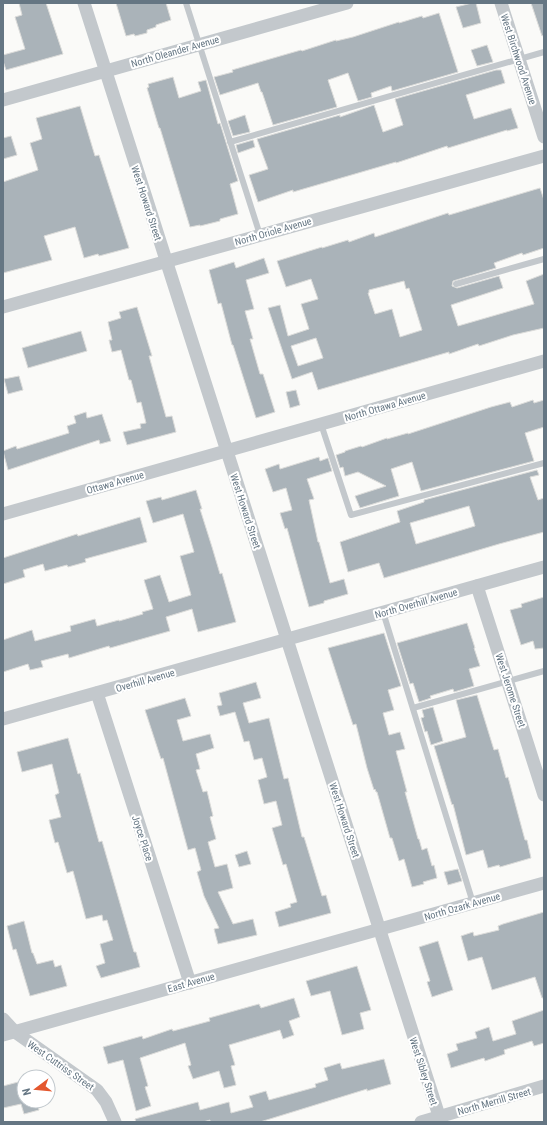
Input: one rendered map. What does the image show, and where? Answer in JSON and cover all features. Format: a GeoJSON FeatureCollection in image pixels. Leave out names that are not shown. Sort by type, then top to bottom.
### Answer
{"type":"FeatureCollection","features":[{"type":"Feature","properties":{"kind":"street","name":"West Howard Street"},"geometry":{"type":"LineString","coordinates":[[84,3],[408,1020]]}},
{"type":"Feature","properties":{"kind":"street","name":"North Oleander Avenue"},"geometry":{"type":"LineString","coordinates":[[3,100],[347,3]]}},
{"type":"Feature","properties":{"kind":"street","name":"West Birchwood Avenue"},"geometry":{"type":"LineString","coordinates":[[501,3],[544,137]]}},
{"type":"Feature","properties":{"kind":"street","name":"North Oriole Avenue"},"geometry":{"type":"LineString","coordinates":[[3,307],[544,156]]}},
{"type":"Feature","properties":{"kind":"street","name":"North Ottawa Avenue"},"geometry":{"type":"LineString","coordinates":[[227,451],[544,361]]}},
{"type":"Feature","properties":{"kind":"street","name":"Ottawa Avenue"},"geometry":{"type":"LineString","coordinates":[[3,514],[227,451]]}},
{"type":"Feature","properties":{"kind":"street","name":"North Overhill Avenue"},"geometry":{"type":"LineString","coordinates":[[287,639],[544,567]]}},
{"type":"Feature","properties":{"kind":"street","name":"West Jerome Street"},"geometry":{"type":"LineString","coordinates":[[477,586],[544,795]]}},
{"type":"Feature","properties":{"kind":"street","name":"Overhill Avenue"},"geometry":{"type":"LineString","coordinates":[[3,719],[287,639]]}},
{"type":"Feature","properties":{"kind":"street","name":"Joyce Place"},"geometry":{"type":"LineString","coordinates":[[96,693],[190,983]]}},
{"type":"Feature","properties":{"kind":"street","name":"North Ozark Avenue"},"geometry":{"type":"LineString","coordinates":[[380,930],[544,883]]}},
{"type":"Feature","properties":{"kind":"street","name":"East Avenue"},"geometry":{"type":"LineString","coordinates":[[9,1034],[380,930]]}},
{"type":"Feature","properties":{"kind":"street","name":"West Cuttriss Street"},"geometry":{"type":"LineString","coordinates":[[3,1019],[9,1034],[97,1090],[106,1102],[115,1122]]}},
{"type":"Feature","properties":{"kind":"street","name":"West Sibley Street"},"geometry":{"type":"LineString","coordinates":[[408,1020],[440,1119]]}},
{"type":"Feature","properties":{"kind":"street","name":"North Merrill Street"},"geometry":{"type":"LineString","coordinates":[[421,1122],[440,1119],[544,1086]]}},
{"type":"Feature","properties":{"kind":"lane"},"geometry":{"type":"LineString","coordinates":[[186,3],[260,235]]}},
{"type":"Feature","properties":{"kind":"lane"},"geometry":{"type":"LineString","coordinates":[[230,142],[544,52]]}},
{"type":"Feature","properties":{"kind":"lane"},"geometry":{"type":"LineString","coordinates":[[456,284],[544,259]]}},
{"type":"Feature","properties":{"kind":"lane"},"geometry":{"type":"LineString","coordinates":[[321,424],[351,515],[544,463]]}},
{"type":"Feature","properties":{"kind":"lane"},"geometry":{"type":"LineString","coordinates":[[384,612],[473,903]]}},
{"type":"Feature","properties":{"kind":"lane"},"geometry":{"type":"LineString","coordinates":[[413,708],[544,671]]}},
{"type":"Feature","properties":{"kind":"building"},"geometry":{"type":"Polygon","coordinates":[[[19,3],[46,3],[63,54],[6,70],[3,55],[25,49],[15,17],[22,15],[19,3]]]}},
{"type":"Feature","properties":{"kind":"building"},"geometry":{"type":"Polygon","coordinates":[[[116,3],[166,3],[171,20],[156,25],[156,27],[147,30],[147,33],[135,36],[134,34],[126,36],[116,3]]]}},
{"type":"Feature","properties":{"kind":"building"},"geometry":{"type":"Polygon","coordinates":[[[476,3],[481,23],[463,28],[456,7],[476,3]]]}},
{"type":"Feature","properties":{"kind":"building"},"geometry":{"type":"Polygon","coordinates":[[[531,3],[544,3],[544,35],[542,36],[531,3]]]}},
{"type":"Feature","properties":{"kind":"building"},"geometry":{"type":"Polygon","coordinates":[[[439,13],[458,72],[392,91],[391,86],[371,93],[372,97],[358,101],[348,73],[328,80],[337,107],[273,125],[258,83],[220,95],[214,77],[233,72],[232,70],[336,40],[353,37],[399,22],[422,16],[423,18],[439,13]]]}},
{"type":"Feature","properties":{"kind":"building"},"geometry":{"type":"Polygon","coordinates":[[[487,45],[493,62],[477,66],[471,50],[487,45]]]}},
{"type":"Feature","properties":{"kind":"building"},"geometry":{"type":"Polygon","coordinates":[[[496,70],[501,70],[505,83],[466,95],[474,119],[511,108],[518,128],[448,148],[447,146],[396,163],[293,192],[293,190],[258,202],[249,175],[268,169],[257,139],[340,115],[340,117],[374,105],[383,132],[403,125],[395,99],[496,70]]]}},
{"type":"Feature","properties":{"kind":"building"},"geometry":{"type":"Polygon","coordinates":[[[173,77],[179,98],[201,91],[198,82],[206,80],[218,124],[220,123],[238,181],[230,184],[238,214],[220,219],[220,221],[190,227],[147,88],[149,87],[148,84],[173,77]]]}},
{"type":"Feature","properties":{"kind":"building"},"geometry":{"type":"Polygon","coordinates":[[[80,106],[95,156],[99,155],[129,248],[99,256],[98,254],[84,258],[75,227],[44,236],[52,260],[3,273],[3,182],[38,170],[30,143],[42,139],[36,118],[80,106]]]}},
{"type":"Feature","properties":{"kind":"building"},"geometry":{"type":"Polygon","coordinates":[[[245,115],[250,132],[233,136],[228,121],[245,115]]]}},
{"type":"Feature","properties":{"kind":"building"},"geometry":{"type":"Polygon","coordinates":[[[11,136],[17,155],[3,159],[3,138],[11,136]]]}},
{"type":"Feature","properties":{"kind":"building"},"geometry":{"type":"Polygon","coordinates":[[[253,140],[255,147],[238,153],[236,145],[253,140]]]}},
{"type":"Feature","properties":{"kind":"building"},"geometry":{"type":"Polygon","coordinates":[[[540,188],[544,200],[544,248],[523,255],[522,253],[494,263],[496,268],[453,281],[452,286],[457,288],[499,276],[503,288],[451,305],[458,326],[534,304],[526,281],[544,274],[544,328],[513,335],[479,346],[478,344],[449,354],[449,352],[318,390],[312,372],[292,379],[268,308],[280,305],[288,336],[309,329],[301,304],[318,299],[311,279],[286,287],[277,261],[348,240],[349,242],[374,233],[375,237],[448,213],[449,215],[540,188]],[[404,281],[369,290],[368,293],[375,314],[392,309],[400,337],[422,330],[409,288],[406,289],[404,281]],[[316,338],[291,346],[298,366],[323,358],[316,338]]]}},
{"type":"Feature","properties":{"kind":"building"},"geometry":{"type":"Polygon","coordinates":[[[264,258],[269,273],[246,280],[254,309],[245,311],[253,339],[250,339],[260,374],[263,374],[275,412],[256,418],[232,345],[221,303],[218,304],[209,270],[234,262],[236,268],[264,258]]]}},
{"type":"Feature","properties":{"kind":"building"},"geometry":{"type":"Polygon","coordinates":[[[137,307],[152,356],[149,356],[166,417],[172,416],[176,432],[127,445],[123,432],[141,428],[140,424],[146,423],[141,402],[137,403],[131,380],[129,380],[121,350],[112,352],[109,340],[112,340],[108,322],[121,318],[119,312],[137,307]]]}},
{"type":"Feature","properties":{"kind":"building"},"geometry":{"type":"Polygon","coordinates":[[[81,331],[87,351],[28,368],[22,348],[81,331]]]}},
{"type":"Feature","properties":{"kind":"building"},"geometry":{"type":"Polygon","coordinates":[[[19,376],[23,390],[8,394],[4,379],[19,376]]]}},
{"type":"Feature","properties":{"kind":"building"},"geometry":{"type":"Polygon","coordinates":[[[296,390],[300,405],[290,408],[286,392],[296,390]]]}},
{"type":"Feature","properties":{"kind":"building"},"geometry":{"type":"Polygon","coordinates":[[[533,400],[534,403],[544,400],[544,427],[525,433],[534,461],[421,491],[412,462],[391,469],[399,496],[360,508],[355,496],[386,486],[358,472],[345,476],[343,467],[340,468],[336,455],[345,451],[361,446],[362,447],[387,438],[408,434],[491,407],[510,402],[512,407],[533,400]]]}},
{"type":"Feature","properties":{"kind":"building"},"geometry":{"type":"Polygon","coordinates":[[[86,412],[87,418],[102,414],[111,441],[100,444],[99,440],[8,470],[3,451],[16,446],[17,449],[69,433],[67,426],[76,423],[74,416],[86,412]]]}},
{"type":"Feature","properties":{"kind":"building"},"geometry":{"type":"Polygon","coordinates":[[[319,457],[320,461],[328,458],[332,471],[307,479],[314,499],[309,500],[318,542],[330,583],[344,579],[348,594],[309,607],[287,528],[285,529],[280,513],[292,510],[286,488],[273,492],[265,469],[279,464],[280,469],[319,457]]]}},
{"type":"Feature","properties":{"kind":"building"},"geometry":{"type":"Polygon","coordinates":[[[537,470],[539,475],[530,477],[538,500],[544,498],[544,532],[384,578],[379,563],[348,572],[340,542],[400,522],[397,511],[424,502],[424,500],[537,470]],[[469,506],[410,523],[416,544],[475,526],[469,506]]]}},
{"type":"Feature","properties":{"kind":"building"},"geometry":{"type":"Polygon","coordinates":[[[196,490],[202,509],[200,509],[220,574],[222,573],[236,622],[198,632],[192,609],[166,617],[170,631],[110,648],[109,646],[69,658],[68,654],[41,661],[43,667],[30,670],[28,664],[3,672],[3,640],[32,630],[35,641],[71,631],[70,626],[95,619],[97,626],[143,614],[142,612],[153,609],[144,580],[160,575],[169,602],[191,595],[180,556],[194,552],[183,514],[153,523],[146,501],[161,497],[162,500],[196,490]]]}},
{"type":"Feature","properties":{"kind":"building"},"geometry":{"type":"Polygon","coordinates":[[[140,517],[147,542],[85,559],[86,562],[68,567],[67,565],[45,571],[43,564],[23,570],[25,577],[3,584],[3,558],[77,534],[78,536],[140,517]]]}},
{"type":"Feature","properties":{"kind":"building"},"geometry":{"type":"Polygon","coordinates":[[[544,597],[544,648],[535,649],[533,641],[521,645],[510,610],[522,607],[521,604],[544,597]]]}},
{"type":"Feature","properties":{"kind":"building"},"geometry":{"type":"Polygon","coordinates":[[[467,623],[480,666],[469,669],[474,686],[454,692],[453,689],[430,696],[431,698],[419,702],[413,683],[410,684],[397,643],[467,623]]]}},
{"type":"Feature","properties":{"kind":"building"},"geometry":{"type":"Polygon","coordinates":[[[384,633],[401,686],[388,690],[394,710],[383,713],[389,735],[400,732],[405,749],[396,751],[407,792],[405,792],[422,850],[427,848],[432,866],[434,865],[437,878],[423,882],[424,884],[412,887],[404,859],[399,861],[392,838],[390,838],[377,792],[375,789],[374,790],[367,768],[356,724],[353,725],[328,648],[384,633]]]}},
{"type":"Feature","properties":{"kind":"building"},"geometry":{"type":"Polygon","coordinates":[[[256,682],[261,698],[243,703],[249,723],[269,718],[284,779],[288,778],[302,837],[304,837],[322,896],[326,895],[331,913],[279,927],[275,912],[291,907],[290,904],[297,902],[286,864],[283,865],[272,828],[282,825],[276,801],[264,804],[258,780],[267,777],[262,758],[254,760],[249,741],[244,742],[235,712],[220,716],[217,706],[222,705],[219,693],[256,682]]]}},
{"type":"Feature","properties":{"kind":"building"},"geometry":{"type":"Polygon","coordinates":[[[477,695],[494,750],[498,749],[506,778],[508,777],[531,858],[500,867],[499,865],[488,868],[483,850],[466,855],[453,804],[452,805],[434,746],[466,737],[456,700],[477,695]]]}},
{"type":"Feature","properties":{"kind":"building"},"geometry":{"type":"Polygon","coordinates":[[[185,698],[191,716],[177,720],[183,741],[210,734],[214,748],[196,754],[200,769],[196,770],[203,792],[207,791],[213,816],[210,817],[216,839],[208,842],[215,867],[227,864],[233,888],[218,892],[233,924],[253,919],[257,935],[218,944],[214,929],[219,928],[204,896],[197,872],[201,870],[195,848],[188,850],[163,758],[161,759],[145,710],[185,698]]]}},
{"type":"Feature","properties":{"kind":"building"},"geometry":{"type":"Polygon","coordinates":[[[433,707],[443,741],[431,745],[421,718],[424,717],[422,710],[433,707]]]}},
{"type":"Feature","properties":{"kind":"building"},"geometry":{"type":"Polygon","coordinates":[[[68,738],[78,774],[80,773],[99,842],[102,841],[134,952],[136,952],[140,967],[101,978],[96,966],[105,963],[100,944],[113,940],[107,920],[103,921],[102,915],[86,919],[73,871],[67,873],[58,842],[55,843],[49,820],[61,817],[55,795],[59,793],[52,764],[22,772],[17,752],[68,738]]]}},
{"type":"Feature","properties":{"kind":"building"},"geometry":{"type":"Polygon","coordinates":[[[247,851],[251,864],[239,867],[235,855],[247,851]]]}},
{"type":"Feature","properties":{"kind":"building"},"geometry":{"type":"Polygon","coordinates":[[[458,869],[462,881],[448,885],[444,872],[458,869]]]}},
{"type":"Feature","properties":{"kind":"building"},"geometry":{"type":"Polygon","coordinates":[[[544,912],[544,998],[542,998],[535,977],[492,990],[482,957],[468,961],[461,936],[473,932],[474,936],[499,930],[498,926],[503,924],[544,912]]]}},
{"type":"Feature","properties":{"kind":"building"},"geometry":{"type":"Polygon","coordinates":[[[24,921],[32,953],[37,964],[53,960],[55,967],[61,965],[67,986],[30,996],[16,949],[13,950],[7,926],[24,921]]]}},
{"type":"Feature","properties":{"kind":"building"},"geometry":{"type":"Polygon","coordinates":[[[438,941],[453,990],[432,997],[427,982],[430,981],[419,947],[438,941]]]}},
{"type":"Feature","properties":{"kind":"building"},"geometry":{"type":"Polygon","coordinates":[[[357,966],[371,1010],[360,1013],[364,1029],[342,1035],[330,991],[311,996],[306,981],[357,966]]]}},
{"type":"Feature","properties":{"kind":"building"},"geometry":{"type":"Polygon","coordinates":[[[294,998],[300,1017],[289,1021],[294,1035],[283,1039],[280,1030],[229,1045],[235,1065],[231,1066],[236,1085],[224,1088],[219,1071],[193,1079],[188,1066],[191,1065],[185,1043],[140,1058],[148,1086],[145,1087],[151,1106],[136,1111],[123,1060],[108,1064],[103,1047],[142,1036],[143,1039],[172,1029],[173,1031],[210,1021],[209,1018],[259,1004],[261,1008],[294,998]]]}},
{"type":"Feature","properties":{"kind":"building"},"geometry":{"type":"Polygon","coordinates":[[[544,1010],[544,1043],[534,1046],[532,1041],[504,1050],[505,1054],[485,1061],[484,1058],[451,1068],[447,1054],[458,1050],[456,1044],[477,1038],[475,1032],[489,1027],[493,1041],[516,1034],[512,1021],[544,1010]]]}},
{"type":"Feature","properties":{"kind":"building"},"geometry":{"type":"Polygon","coordinates":[[[384,1059],[391,1084],[367,1091],[367,1089],[260,1122],[210,1122],[210,1120],[203,1122],[136,1122],[135,1119],[198,1102],[200,1110],[229,1102],[231,1113],[253,1107],[249,1096],[266,1091],[269,1100],[316,1087],[315,1084],[328,1080],[324,1068],[340,1063],[342,1069],[384,1059]]]}},
{"type":"Feature","properties":{"kind":"building"},"geometry":{"type":"Polygon","coordinates":[[[16,1083],[16,1105],[3,1108],[3,1086],[16,1083]]]}},
{"type":"Feature","properties":{"kind":"building"},"geometry":{"type":"Polygon","coordinates":[[[22,1109],[39,1109],[39,1110],[24,1114],[22,1109]]]}}]}
